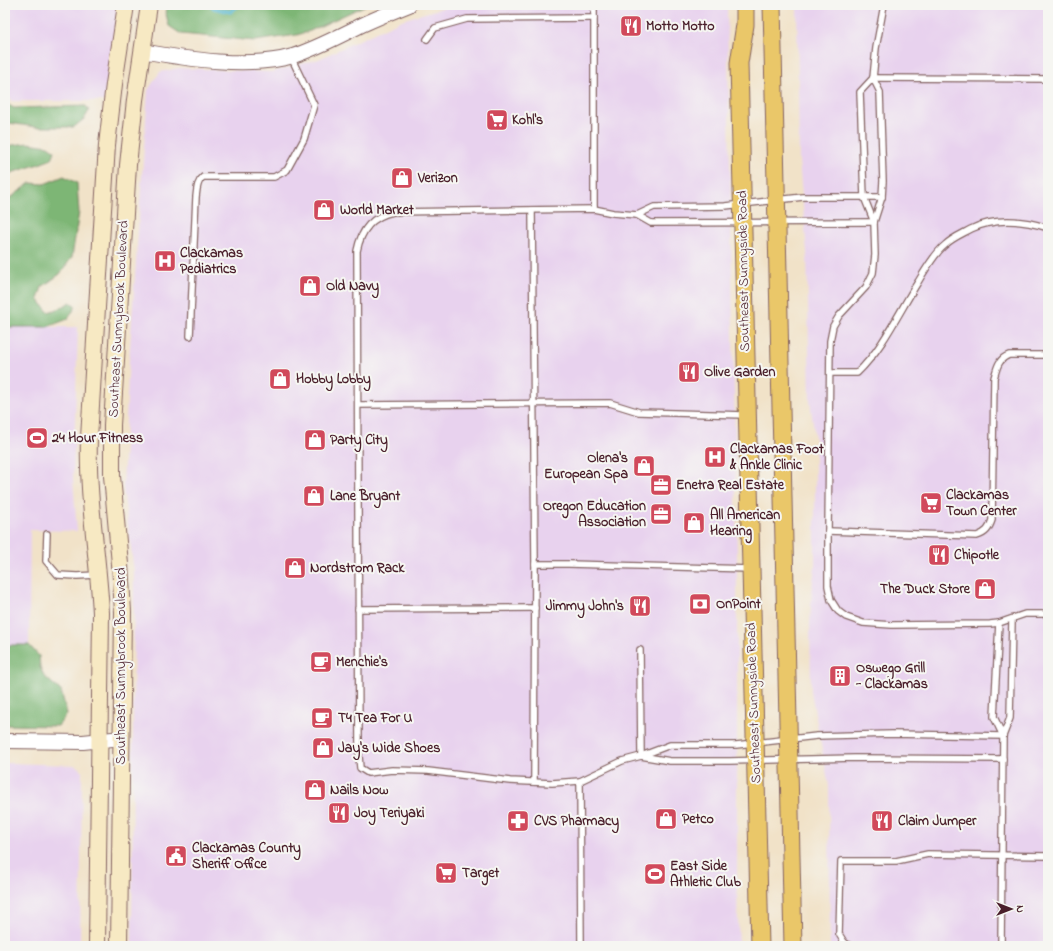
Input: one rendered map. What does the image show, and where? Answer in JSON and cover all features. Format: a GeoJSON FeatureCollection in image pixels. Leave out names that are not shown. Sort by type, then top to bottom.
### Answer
{"type":"FeatureCollection","features":[{"type":"Feature","properties":{"kind":"main road","name":"Southeast Sunnybrook Boulevard"},"geometry":{"type":"LineString","coordinates":[[100,944],[100,613],[99,574],[89,482],[89,438],[107,145],[114,84],[126,5]]}},
{"type":"Feature","properties":{"kind":"main road","name":"Southeast Sunnybrook Boulevard"},"geometry":{"type":"LineString","coordinates":[[119,946],[123,612],[121,571],[113,497],[112,440],[128,165],[134,108],[149,5]]}},
{"type":"Feature","properties":{"kind":"main road","name":"Southeast Sunnyside Road"},"geometry":{"type":"LineString","coordinates":[[745,5],[745,25],[739,63],[760,946]]}},
{"type":"Feature","properties":{"kind":"main road"},"geometry":{"type":"LineString","coordinates":[[772,5],[793,946]]}},
{"type":"Feature","properties":{"kind":"street"},"geometry":{"type":"LineString","coordinates":[[142,51],[195,59],[243,62],[268,61],[291,57],[310,50],[409,5]]}},
{"type":"Feature","properties":{"kind":"street"},"geometry":{"type":"LineString","coordinates":[[5,742],[83,742],[122,738]]}},
{"type":"Feature","properties":{"kind":"lane"},"geometry":{"type":"LineString","coordinates":[[594,5],[594,209]]}},
{"type":"Feature","properties":{"kind":"lane"},"geometry":{"type":"LineString","coordinates":[[884,5],[876,48],[873,78],[880,92],[883,181],[882,197],[874,222],[875,254],[873,274],[866,287],[839,316],[833,326],[830,341],[828,586],[831,600],[838,611],[846,617],[863,623],[892,625],[999,623],[1012,620],[1025,614],[1048,614]]}},
{"type":"Feature","properties":{"kind":"lane"},"geometry":{"type":"LineString","coordinates":[[427,39],[435,28],[467,19],[594,18]]}},
{"type":"Feature","properties":{"kind":"lane"},"geometry":{"type":"LineString","coordinates":[[190,336],[196,197],[198,185],[203,177],[274,177],[287,170],[304,139],[314,105],[291,57]]}},
{"type":"Feature","properties":{"kind":"lane"},"geometry":{"type":"LineString","coordinates":[[874,222],[864,197],[860,92],[873,78],[1048,79]]}},
{"type":"Feature","properties":{"kind":"lane"},"geometry":{"type":"LineString","coordinates":[[637,215],[654,207],[725,206],[803,197],[882,197]]}},
{"type":"Feature","properties":{"kind":"lane"},"geometry":{"type":"LineString","coordinates":[[874,222],[651,223],[637,215],[613,213],[594,209],[394,212],[378,217],[368,224],[358,244],[357,251],[360,768],[368,773],[392,770],[428,771],[510,781],[552,784],[580,781],[622,761],[641,756],[670,745],[736,745],[817,736],[892,734],[1003,736]]}},
{"type":"Feature","properties":{"kind":"lane"},"geometry":{"type":"LineString","coordinates":[[532,210],[535,564],[534,782]]}},
{"type":"Feature","properties":{"kind":"lane"},"geometry":{"type":"LineString","coordinates":[[830,373],[857,373],[865,366],[880,345],[929,264],[943,246],[955,237],[981,225],[1006,220],[1027,222],[1048,228]]}},
{"type":"Feature","properties":{"kind":"lane"},"geometry":{"type":"LineString","coordinates":[[828,531],[977,536],[984,533],[989,529],[992,520],[994,378],[998,364],[1004,357],[1009,355],[1048,355]]}},
{"type":"Feature","properties":{"kind":"lane"},"geometry":{"type":"LineString","coordinates":[[358,405],[610,403],[639,412],[747,415]]}},
{"type":"Feature","properties":{"kind":"lane"},"geometry":{"type":"LineString","coordinates":[[47,534],[46,561],[58,575],[77,576],[99,574]]}},
{"type":"Feature","properties":{"kind":"lane"},"geometry":{"type":"LineString","coordinates":[[535,564],[750,569]]}},
{"type":"Feature","properties":{"kind":"lane"},"geometry":{"type":"LineString","coordinates":[[358,609],[535,608]]}},
{"type":"Feature","properties":{"kind":"lane"},"geometry":{"type":"LineString","coordinates":[[1000,946],[1003,736],[1010,718],[1012,620]]}},
{"type":"Feature","properties":{"kind":"lane"},"geometry":{"type":"LineString","coordinates":[[999,623],[994,717],[1003,736]]}},
{"type":"Feature","properties":{"kind":"lane"},"geometry":{"type":"LineString","coordinates":[[640,650],[641,756]]}},
{"type":"Feature","properties":{"kind":"lane"},"geometry":{"type":"LineString","coordinates":[[641,756],[670,761],[756,761],[855,758],[1003,760]]}},
{"type":"Feature","properties":{"kind":"lane"},"geometry":{"type":"LineString","coordinates":[[580,781],[581,946]]}},
{"type":"Feature","properties":{"kind":"lane"},"geometry":{"type":"LineString","coordinates":[[850,946],[844,942],[839,934],[841,861],[896,861],[928,854],[1048,856]]}},
{"type":"Feature","properties":{"kind":"shaded area"},"geometry":{"type":"Polygon","coordinates":[[[5,5],[118,5],[104,101],[12,101],[5,91],[5,5]]]}},
{"type":"Feature","properties":{"kind":"shaded area"},"geometry":{"type":"Polygon","coordinates":[[[452,5],[727,5],[737,557],[737,892],[739,946],[132,946],[134,571],[123,488],[128,376],[148,90],[160,72],[179,68],[272,72],[319,59],[402,20],[452,5]]]}},
{"type":"Feature","properties":{"kind":"shaded area","name":"Clackamas Town Center"},"geometry":{"type":"Polygon","coordinates":[[[797,5],[1048,5],[1048,946],[830,946],[829,786],[811,692],[810,624],[815,567],[815,439],[810,401],[807,252],[799,161],[797,5]]]}},
{"type":"Feature","properties":{"kind":"shaded area"},"geometry":{"type":"Polygon","coordinates":[[[5,327],[78,327],[73,479],[77,531],[30,530],[29,645],[5,645],[5,327]]]}},
{"type":"Feature","properties":{"kind":"shaded area"},"geometry":{"type":"Polygon","coordinates":[[[5,763],[74,765],[80,768],[82,772],[80,946],[5,946],[5,763]]]}},
{"type":"Feature","properties":{"kind":"green space"},"geometry":{"type":"Polygon","coordinates":[[[167,5],[366,5],[310,31],[297,35],[255,41],[181,34],[169,26],[166,14],[167,5]]]}},
{"type":"Feature","properties":{"kind":"green space"},"geometry":{"type":"Polygon","coordinates":[[[5,103],[14,108],[86,106],[89,111],[84,119],[74,127],[36,127],[9,123],[5,124],[5,103]]]}},
{"type":"Feature","properties":{"kind":"green space"},"geometry":{"type":"Polygon","coordinates":[[[28,143],[48,146],[55,151],[52,159],[5,175],[5,146],[28,143]]]}},
{"type":"Feature","properties":{"kind":"green space"},"geometry":{"type":"Polygon","coordinates":[[[64,176],[77,183],[79,212],[72,257],[60,274],[42,287],[38,299],[48,312],[61,308],[70,302],[76,306],[68,319],[47,327],[5,327],[5,200],[30,183],[44,184],[64,176]]]}},
{"type":"Feature","properties":{"kind":"green space"},"geometry":{"type":"Polygon","coordinates":[[[5,645],[29,645],[39,656],[40,667],[44,676],[61,691],[67,714],[58,726],[5,725],[5,645]]]}},
{"type":"Feature","properties":{"kind":"waterway"},"geometry":{"type":"LineString","coordinates":[[211,5],[214,8],[230,12],[239,5]]}},
{"type":"Feature","properties":{"kind":"place","name":"Motto Motto"},"geometry":{"type":"Point","coordinates":[631,26]}},
{"type":"Feature","properties":{"kind":"place","name":"Kohl's"},"geometry":{"type":"Point","coordinates":[497,120]}},
{"type":"Feature","properties":{"kind":"place","name":"Verizon"},"geometry":{"type":"Point","coordinates":[402,178]}},
{"type":"Feature","properties":{"kind":"place","name":"World Market"},"geometry":{"type":"Point","coordinates":[324,210]}},
{"type":"Feature","properties":{"kind":"place","name":"Clackamas Pediatrics"},"geometry":{"type":"Point","coordinates":[165,261]}},
{"type":"Feature","properties":{"kind":"place","name":"Old Navy"},"geometry":{"type":"Point","coordinates":[310,286]}},
{"type":"Feature","properties":{"kind":"place","name":"Olive Garden"},"geometry":{"type":"Point","coordinates":[689,372]}},
{"type":"Feature","properties":{"kind":"place","name":"Hobby Lobby"},"geometry":{"type":"Point","coordinates":[280,379]}},
{"type":"Feature","properties":{"kind":"place","name":"24 Hour Fitness"},"geometry":{"type":"Point","coordinates":[37,438]}},
{"type":"Feature","properties":{"kind":"place","name":"Party City"},"geometry":{"type":"Point","coordinates":[315,440]}},
{"type":"Feature","properties":{"kind":"place","name":"Clackamas Foot & Ankle Clinic"},"geometry":{"type":"Point","coordinates":[715,457]}},
{"type":"Feature","properties":{"kind":"place","name":"Olena's European Spa"},"geometry":{"type":"Point","coordinates":[644,466]}},
{"type":"Feature","properties":{"kind":"place","name":"Enetra Real Estate"},"geometry":{"type":"Point","coordinates":[661,485]}},
{"type":"Feature","properties":{"kind":"place","name":"Lane Bryant"},"geometry":{"type":"Point","coordinates":[314,496]}},
{"type":"Feature","properties":{"kind":"place","name":"Clackamas Town Center"},"geometry":{"type":"Point","coordinates":[931,503]}},
{"type":"Feature","properties":{"kind":"place","name":"Oregon Education Association"},"geometry":{"type":"Point","coordinates":[661,514]}},
{"type":"Feature","properties":{"kind":"place","name":"All American Hearing"},"geometry":{"type":"Point","coordinates":[694,523]}},
{"type":"Feature","properties":{"kind":"place","name":"Chipotle"},"geometry":{"type":"Point","coordinates":[939,555]}},
{"type":"Feature","properties":{"kind":"place","name":"Nordstrom Rack"},"geometry":{"type":"Point","coordinates":[295,568]}},
{"type":"Feature","properties":{"kind":"place","name":"The Duck Store"},"geometry":{"type":"Point","coordinates":[985,589]}},
{"type":"Feature","properties":{"kind":"place","name":"OnPoint"},"geometry":{"type":"Point","coordinates":[700,604]}},
{"type":"Feature","properties":{"kind":"place","name":"Jimmy John's"},"geometry":{"type":"Point","coordinates":[640,606]}},
{"type":"Feature","properties":{"kind":"place","name":"Menchie's"},"geometry":{"type":"Point","coordinates":[321,662]}},
{"type":"Feature","properties":{"kind":"place","name":"Oswego Grill - Clackamas"},"geometry":{"type":"Point","coordinates":[840,676]}},
{"type":"Feature","properties":{"kind":"place","name":"T4 Tea For U"},"geometry":{"type":"Point","coordinates":[322,718]}},
{"type":"Feature","properties":{"kind":"place","name":"Jay's Wide Shoes"},"geometry":{"type":"Point","coordinates":[323,748]}},
{"type":"Feature","properties":{"kind":"place","name":"Nails Now"},"geometry":{"type":"Point","coordinates":[315,790]}},
{"type":"Feature","properties":{"kind":"place","name":"Joy Teriyaki"},"geometry":{"type":"Point","coordinates":[339,813]}},
{"type":"Feature","properties":{"kind":"place","name":"Petco"},"geometry":{"type":"Point","coordinates":[666,819]}},
{"type":"Feature","properties":{"kind":"place","name":"CVS Pharmacy"},"geometry":{"type":"Point","coordinates":[518,821]}},
{"type":"Feature","properties":{"kind":"place","name":"Claim Jumper"},"geometry":{"type":"Point","coordinates":[882,821]}},
{"type":"Feature","properties":{"kind":"place","name":"Clackamas County Sheriff Office"},"geometry":{"type":"Point","coordinates":[176,856]}},
{"type":"Feature","properties":{"kind":"place","name":"Target"},"geometry":{"type":"Point","coordinates":[446,873]}},
{"type":"Feature","properties":{"kind":"place","name":"East Side Athletic Club"},"geometry":{"type":"Point","coordinates":[655,874]}}]}
